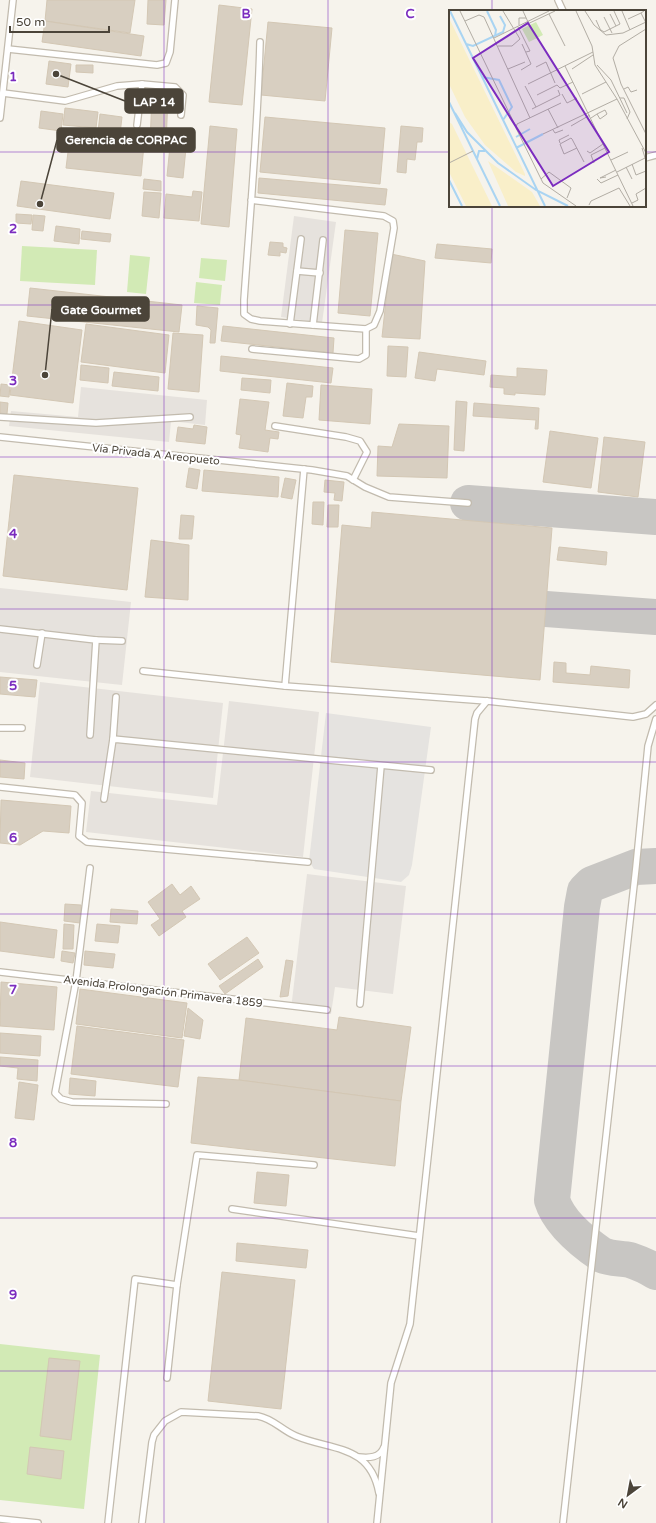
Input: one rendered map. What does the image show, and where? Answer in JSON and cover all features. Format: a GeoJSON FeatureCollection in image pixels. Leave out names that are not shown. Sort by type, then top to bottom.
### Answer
{"type":"FeatureCollection","features":[{"type":"Feature","properties":{"kind":"lane"},"geometry":{"type":"LineString","coordinates":[[0,118],[13,0]]}},
{"type":"Feature","properties":{"kind":"lane"},"geometry":{"type":"LineString","coordinates":[[8,49],[149,65],[166,63],[170,52],[175,0]]}},
{"type":"Feature","properties":{"kind":"lane"},"geometry":{"type":"LineString","coordinates":[[558,0],[563,10]]}},
{"type":"Feature","properties":{"kind":"lane"},"geometry":{"type":"LineString","coordinates":[[251,200],[384,216],[393,221],[394,228],[380,311],[378,320],[374,325],[366,329],[290,324],[251,319],[244,314],[251,200],[255,180],[260,42]]}},
{"type":"Feature","properties":{"kind":"lane"},"geometry":{"type":"LineString","coordinates":[[3,93],[65,101],[117,86],[142,84],[175,87],[183,95],[181,115]]}},
{"type":"Feature","properties":{"kind":"lane"},"geometry":{"type":"LineString","coordinates":[[137,125],[142,84]]}},
{"type":"Feature","properties":{"kind":"lane"},"geometry":{"type":"LineString","coordinates":[[646,158],[656,155]]}},
{"type":"Feature","properties":{"kind":"lane"},"geometry":{"type":"LineString","coordinates":[[290,324],[302,239]]}},
{"type":"Feature","properties":{"kind":"lane"},"geometry":{"type":"LineString","coordinates":[[313,325],[323,240]]}},
{"type":"Feature","properties":{"kind":"lane"},"geometry":{"type":"LineString","coordinates":[[297,271],[320,273]]}},
{"type":"Feature","properties":{"kind":"lane"},"geometry":{"type":"LineString","coordinates":[[252,349],[359,359],[366,354],[366,329]]}},
{"type":"Feature","properties":{"kind":"lane"},"geometry":{"type":"LineString","coordinates":[[0,417],[96,423],[190,417]]}},
{"type":"Feature","properties":{"kind":"lane"},"geometry":{"type":"LineString","coordinates":[[275,426],[346,437],[360,441],[367,452],[353,480]]}},
{"type":"Feature","properties":{"kind":"lane","name":"Vía Privada A Areopueto"},"geometry":{"type":"LineString","coordinates":[[0,437],[312,470],[340,474],[389,497],[468,503]]}},
{"type":"Feature","properties":{"kind":"lane"},"geometry":{"type":"LineString","coordinates":[[285,686],[304,469]]}},
{"type":"Feature","properties":{"kind":"lane"},"geometry":{"type":"LineString","coordinates":[[0,629],[96,640],[122,641]]}},
{"type":"Feature","properties":{"kind":"lane"},"geometry":{"type":"LineString","coordinates":[[37,665],[42,633]]}},
{"type":"Feature","properties":{"kind":"lane"},"geometry":{"type":"LineString","coordinates":[[90,735],[96,640]]}},
{"type":"Feature","properties":{"kind":"lane"},"geometry":{"type":"LineString","coordinates":[[144,671],[285,686],[487,701],[633,718],[646,714],[656,705]]}},
{"type":"Feature","properties":{"kind":"lane"},"geometry":{"type":"LineString","coordinates":[[104,799],[113,739],[116,697]]}},
{"type":"Feature","properties":{"kind":"lane"},"geometry":{"type":"LineString","coordinates":[[377,1523],[391,1383],[410,1324],[475,719],[477,713],[487,701]]}},
{"type":"Feature","properties":{"kind":"lane"},"geometry":{"type":"LineString","coordinates":[[563,1523],[636,867],[648,746],[656,719]]}},
{"type":"Feature","properties":{"kind":"lane"},"geometry":{"type":"LineString","coordinates":[[0,728],[22,728]]}},
{"type":"Feature","properties":{"kind":"lane"},"geometry":{"type":"LineString","coordinates":[[113,739],[431,770]]}},
{"type":"Feature","properties":{"kind":"lane"},"geometry":{"type":"LineString","coordinates":[[360,1004],[381,766]]}},
{"type":"Feature","properties":{"kind":"lane"},"geometry":{"type":"LineString","coordinates":[[0,787],[75,795],[82,803],[79,836],[86,842],[308,862]]}},
{"type":"Feature","properties":{"kind":"lane"},"geometry":{"type":"LineString","coordinates":[[90,868],[76,981],[55,1093],[61,1100],[72,1102],[166,1104]]}},
{"type":"Feature","properties":{"kind":"lane","name":"Avenida Prolongación Primavera 1859"},"geometry":{"type":"LineString","coordinates":[[0,972],[327,1010]]}},
{"type":"Feature","properties":{"kind":"lane"},"geometry":{"type":"LineString","coordinates":[[167,1378],[177,1285],[197,1155],[314,1165]]}},
{"type":"Feature","properties":{"kind":"lane"},"geometry":{"type":"LineString","coordinates":[[232,1210],[419,1236]]}},
{"type":"Feature","properties":{"kind":"lane"},"geometry":{"type":"LineString","coordinates":[[108,1523],[135,1279],[177,1285]]}},
{"type":"Feature","properties":{"kind":"lane"},"geometry":{"type":"LineString","coordinates":[[142,1523],[154,1435],[165,1421],[181,1412],[264,1417],[270,1419],[293,1435],[351,1453],[358,1457],[374,1474],[380,1501]]}},
{"type":"Feature","properties":{"kind":"lane"},"geometry":{"type":"LineString","coordinates":[[358,1457],[370,1458],[377,1456],[383,1451],[386,1443]]}},
{"type":"Feature","properties":{"kind":"lane"},"geometry":{"type":"LineString","coordinates":[[0,1519],[38,1523]]}},
{"type":"Feature","properties":{"kind":"shaded area"},"geometry":{"type":"Polygon","coordinates":[[[294,216],[336,222],[322,323],[281,317],[294,216]]]}},
{"type":"Feature","properties":{"kind":"shaded area"},"geometry":{"type":"Polygon","coordinates":[[[81,387],[207,400],[205,425],[171,421],[169,442],[9,426],[11,411],[78,417],[81,387]]]}},
{"type":"Feature","properties":{"kind":"shaded area"},"geometry":{"type":"Polygon","coordinates":[[[0,588],[131,602],[122,685],[0,672],[0,588]]]}},
{"type":"Feature","properties":{"kind":"shaded area"},"geometry":{"type":"Polygon","coordinates":[[[40,682],[223,703],[213,798],[30,777],[40,682]]]}},
{"type":"Feature","properties":{"kind":"shaded area"},"geometry":{"type":"Polygon","coordinates":[[[229,701],[319,712],[303,857],[86,832],[91,791],[217,805],[229,701]]]}},
{"type":"Feature","properties":{"kind":"shaded area"},"geometry":{"type":"Polygon","coordinates":[[[326,713],[431,727],[412,865],[409,875],[401,882],[314,869],[309,861],[326,713]]]}},
{"type":"Feature","properties":{"kind":"shaded area"},"geometry":{"type":"Polygon","coordinates":[[[307,874],[406,886],[393,994],[335,987],[331,1014],[291,1009],[307,874]]]}},
{"type":"Feature","properties":{"kind":"green space"},"geometry":{"type":"Polygon","coordinates":[[[22,246],[97,250],[95,285],[20,281],[22,246]]]}},
{"type":"Feature","properties":{"kind":"green space"},"geometry":{"type":"Polygon","coordinates":[[[130,255],[150,257],[146,294],[127,292],[130,255]]]}},
{"type":"Feature","properties":{"kind":"green space"},"geometry":{"type":"Polygon","coordinates":[[[201,258],[227,260],[225,281],[199,278],[201,258]]]}},
{"type":"Feature","properties":{"kind":"green space"},"geometry":{"type":"Polygon","coordinates":[[[196,282],[222,285],[220,305],[194,303],[196,282]]]}},
{"type":"Feature","properties":{"kind":"green space"},"geometry":{"type":"Polygon","coordinates":[[[0,1344],[100,1355],[84,1509],[0,1500],[0,1344]]]}},
{"type":"Feature","properties":{"kind":"building"},"geometry":{"type":"Polygon","coordinates":[[[47,0],[135,0],[130,33],[45,21],[47,0]]]}},
{"type":"Feature","properties":{"kind":"building"},"geometry":{"type":"Polygon","coordinates":[[[148,0],[166,0],[164,25],[147,24],[148,0]]]}},
{"type":"Feature","properties":{"kind":"building"},"geometry":{"type":"Polygon","coordinates":[[[219,5],[252,9],[242,105],[209,102],[219,5]]]}},
{"type":"Feature","properties":{"kind":"building"},"geometry":{"type":"Polygon","coordinates":[[[45,21],[144,36],[141,56],[42,42],[45,21]]]}},
{"type":"Feature","properties":{"kind":"building"},"geometry":{"type":"Polygon","coordinates":[[[268,22],[332,28],[325,101],[261,95],[268,22]]]}},
{"type":"Feature","properties":{"kind":"building"},"geometry":{"type":"Polygon","coordinates":[[[49,61],[71,64],[68,87],[46,84],[49,61]]]}},
{"type":"Feature","properties":{"kind":"building"},"geometry":{"type":"Polygon","coordinates":[[[76,65],[93,65],[93,73],[76,72],[76,65]]]}},
{"type":"Feature","properties":{"kind":"building"},"geometry":{"type":"Polygon","coordinates":[[[152,96],[168,97],[166,144],[150,143],[152,96]]]}},
{"type":"Feature","properties":{"kind":"building"},"geometry":{"type":"Polygon","coordinates":[[[65,108],[98,112],[96,128],[63,125],[65,108]]]}},
{"type":"Feature","properties":{"kind":"building"},"geometry":{"type":"Polygon","coordinates":[[[41,111],[63,114],[61,131],[39,128],[41,111]]]}},
{"type":"Feature","properties":{"kind":"building"},"geometry":{"type":"Polygon","coordinates":[[[100,114],[122,117],[120,134],[98,132],[100,114]]]}},
{"type":"Feature","properties":{"kind":"building"},"geometry":{"type":"Polygon","coordinates":[[[265,117],[385,128],[380,184],[260,172],[265,117]]]}},
{"type":"Feature","properties":{"kind":"building"},"geometry":{"type":"Polygon","coordinates":[[[210,126],[237,129],[229,227],[201,224],[210,126]]]}},
{"type":"Feature","properties":{"kind":"building"},"geometry":{"type":"Polygon","coordinates":[[[401,126],[423,128],[422,142],[417,142],[415,160],[407,159],[406,173],[397,172],[401,126]]]}},
{"type":"Feature","properties":{"kind":"building"},"geometry":{"type":"Polygon","coordinates":[[[70,136],[144,145],[141,176],[66,168],[70,136]]]}},
{"type":"Feature","properties":{"kind":"building"},"geometry":{"type":"Polygon","coordinates":[[[170,146],[186,148],[183,178],[167,176],[170,146]]]}},
{"type":"Feature","properties":{"kind":"building"},"geometry":{"type":"Polygon","coordinates":[[[259,178],[387,189],[385,205],[258,193],[259,178]]]}},
{"type":"Feature","properties":{"kind":"building"},"geometry":{"type":"Polygon","coordinates":[[[144,179],[161,181],[161,191],[143,189],[144,179]]]}},
{"type":"Feature","properties":{"kind":"building"},"geometry":{"type":"Polygon","coordinates":[[[21,181],[114,193],[110,219],[17,206],[21,181]]]}},
{"type":"Feature","properties":{"kind":"building"},"geometry":{"type":"Polygon","coordinates":[[[193,191],[202,192],[199,221],[164,218],[166,194],[192,197],[193,191]]]}},
{"type":"Feature","properties":{"kind":"building"},"geometry":{"type":"Polygon","coordinates":[[[144,192],[161,193],[159,218],[142,216],[144,192]]]}},
{"type":"Feature","properties":{"kind":"building"},"geometry":{"type":"Polygon","coordinates":[[[16,214],[32,215],[31,224],[16,223],[16,214]]]}},
{"type":"Feature","properties":{"kind":"building"},"geometry":{"type":"Polygon","coordinates":[[[33,215],[45,216],[43,231],[32,230],[33,215]]]}},
{"type":"Feature","properties":{"kind":"building"},"geometry":{"type":"Polygon","coordinates":[[[56,226],[80,229],[79,244],[54,241],[56,226]]]}},
{"type":"Feature","properties":{"kind":"building"},"geometry":{"type":"Polygon","coordinates":[[[345,230],[378,233],[370,316],[338,313],[345,230]]]}},
{"type":"Feature","properties":{"kind":"building"},"geometry":{"type":"Polygon","coordinates":[[[82,231],[111,234],[110,242],[81,239],[82,231]]]}},
{"type":"Feature","properties":{"kind":"building"},"geometry":{"type":"Polygon","coordinates":[[[270,242],[283,243],[283,247],[287,248],[286,253],[280,252],[280,256],[268,255],[270,242]]]}},
{"type":"Feature","properties":{"kind":"building"},"geometry":{"type":"Polygon","coordinates":[[[437,244],[492,249],[491,263],[435,258],[437,244]]]}},
{"type":"Feature","properties":{"kind":"building"},"geometry":{"type":"Polygon","coordinates":[[[391,254],[425,261],[420,339],[382,337],[391,254]]]}},
{"type":"Feature","properties":{"kind":"building"},"geometry":{"type":"Polygon","coordinates":[[[30,288],[182,305],[179,332],[27,316],[30,288]]]}},
{"type":"Feature","properties":{"kind":"building"},"geometry":{"type":"Polygon","coordinates":[[[197,306],[218,308],[215,343],[210,343],[211,330],[208,327],[196,325],[197,306]]]}},
{"type":"Feature","properties":{"kind":"building"},"geometry":{"type":"Polygon","coordinates":[[[19,321],[82,330],[73,403],[10,395],[19,321]]]}},
{"type":"Feature","properties":{"kind":"building"},"geometry":{"type":"Polygon","coordinates":[[[86,324],[169,335],[165,373],[81,362],[86,324]]]}},
{"type":"Feature","properties":{"kind":"building"},"geometry":{"type":"Polygon","coordinates":[[[223,326],[334,338],[333,353],[221,341],[223,326]]]}},
{"type":"Feature","properties":{"kind":"building"},"geometry":{"type":"Polygon","coordinates":[[[173,333],[203,335],[199,392],[168,389],[173,333]]]}},
{"type":"Feature","properties":{"kind":"building"},"geometry":{"type":"Polygon","coordinates":[[[388,346],[408,347],[406,377],[387,376],[388,346]]]}},
{"type":"Feature","properties":{"kind":"building"},"geometry":{"type":"Polygon","coordinates":[[[419,352],[486,361],[484,375],[437,369],[435,381],[415,378],[419,352]]]}},
{"type":"Feature","properties":{"kind":"building"},"geometry":{"type":"Polygon","coordinates":[[[221,356],[333,368],[331,383],[220,371],[221,356]]]}},
{"type":"Feature","properties":{"kind":"building"},"geometry":{"type":"Polygon","coordinates":[[[81,365],[109,368],[108,383],[80,380],[81,365]]]}},
{"type":"Feature","properties":{"kind":"building"},"geometry":{"type":"Polygon","coordinates":[[[517,368],[547,370],[545,395],[515,393],[515,395],[504,394],[504,388],[490,387],[491,375],[517,377],[517,368]]]}},
{"type":"Feature","properties":{"kind":"building"},"geometry":{"type":"Polygon","coordinates":[[[114,372],[159,377],[158,391],[112,386],[114,372]]]}},
{"type":"Feature","properties":{"kind":"building"},"geometry":{"type":"Polygon","coordinates":[[[242,378],[271,380],[270,393],[241,390],[242,378]]]}},
{"type":"Feature","properties":{"kind":"building"},"geometry":{"type":"Polygon","coordinates":[[[287,383],[313,386],[312,397],[306,397],[303,418],[283,416],[287,383]]]}},
{"type":"Feature","properties":{"kind":"building"},"geometry":{"type":"Polygon","coordinates":[[[1,384],[10,385],[9,397],[0,396],[1,384]]]}},
{"type":"Feature","properties":{"kind":"building"},"geometry":{"type":"Polygon","coordinates":[[[321,385],[372,389],[370,424],[319,420],[321,385]]]}},
{"type":"Feature","properties":{"kind":"building"},"geometry":{"type":"Polygon","coordinates":[[[240,399],[269,402],[265,430],[279,432],[278,439],[270,438],[268,452],[239,448],[241,435],[236,434],[240,399]]]}},
{"type":"Feature","properties":{"kind":"building"},"geometry":{"type":"Polygon","coordinates":[[[456,401],[467,402],[464,451],[454,450],[456,401]]]}},
{"type":"Feature","properties":{"kind":"building"},"geometry":{"type":"Polygon","coordinates":[[[0,402],[8,403],[7,414],[0,413],[0,402]]]}},
{"type":"Feature","properties":{"kind":"building"},"geometry":{"type":"Polygon","coordinates":[[[474,403],[539,408],[538,429],[535,429],[536,420],[473,416],[474,403]]]}},
{"type":"Feature","properties":{"kind":"building"},"geometry":{"type":"Polygon","coordinates":[[[399,424],[449,426],[447,478],[377,476],[378,446],[392,447],[399,424]]]}},
{"type":"Feature","properties":{"kind":"building"},"geometry":{"type":"Polygon","coordinates":[[[194,425],[207,427],[205,444],[176,441],[178,427],[193,429],[194,425]]]}},
{"type":"Feature","properties":{"kind":"building"},"geometry":{"type":"Polygon","coordinates":[[[550,431],[598,438],[591,488],[543,482],[550,431]]]}},
{"type":"Feature","properties":{"kind":"building"},"geometry":{"type":"Polygon","coordinates":[[[604,437],[645,442],[638,497],[598,492],[604,437]]]}},
{"type":"Feature","properties":{"kind":"building"},"geometry":{"type":"Polygon","coordinates":[[[189,468],[200,470],[197,489],[186,487],[189,468]]]}},
{"type":"Feature","properties":{"kind":"building"},"geometry":{"type":"Polygon","coordinates":[[[204,470],[279,477],[278,497],[202,491],[204,470]]]}},
{"type":"Feature","properties":{"kind":"building"},"geometry":{"type":"Polygon","coordinates":[[[14,475],[138,488],[127,590],[3,576],[14,475]]]}},
{"type":"Feature","properties":{"kind":"building"},"geometry":{"type":"Polygon","coordinates":[[[285,478],[296,480],[292,499],[281,497],[285,478]]]}},
{"type":"Feature","properties":{"kind":"building"},"geometry":{"type":"Polygon","coordinates":[[[325,480],[344,482],[342,501],[334,500],[335,493],[324,492],[325,480]]]}},
{"type":"Feature","properties":{"kind":"building"},"geometry":{"type":"Polygon","coordinates":[[[313,502],[324,502],[323,525],[312,524],[313,502]]]}},
{"type":"Feature","properties":{"kind":"building"},"geometry":{"type":"Polygon","coordinates":[[[328,505],[339,505],[338,527],[327,527],[328,505]]]}},
{"type":"Feature","properties":{"kind":"building"},"geometry":{"type":"Polygon","coordinates":[[[372,512],[552,528],[540,680],[331,662],[342,525],[371,528],[372,512]]]}},
{"type":"Feature","properties":{"kind":"building"},"geometry":{"type":"Polygon","coordinates":[[[181,515],[194,516],[192,539],[179,539],[181,515]]]}},
{"type":"Feature","properties":{"kind":"building"},"geometry":{"type":"Polygon","coordinates":[[[151,540],[189,545],[188,600],[145,597],[151,540]]]}},
{"type":"Feature","properties":{"kind":"building"},"geometry":{"type":"Polygon","coordinates":[[[559,547],[607,552],[606,565],[557,560],[559,547]]]}},
{"type":"Feature","properties":{"kind":"building"},"geometry":{"type":"Polygon","coordinates":[[[554,662],[566,663],[566,673],[590,675],[591,666],[630,670],[629,688],[553,682],[554,662]]]}},
{"type":"Feature","properties":{"kind":"building"},"geometry":{"type":"Polygon","coordinates":[[[0,677],[37,680],[35,697],[0,694],[0,677]]]}},
{"type":"Feature","properties":{"kind":"building"},"geometry":{"type":"Polygon","coordinates":[[[0,760],[25,763],[24,779],[0,777],[0,760]]]}},
{"type":"Feature","properties":{"kind":"building"},"geometry":{"type":"Polygon","coordinates":[[[1,800],[71,806],[69,833],[43,831],[20,845],[0,843],[1,800]]]}},
{"type":"Feature","properties":{"kind":"building"},"geometry":{"type":"Polygon","coordinates":[[[172,884],[180,895],[191,886],[200,899],[182,911],[186,917],[159,936],[151,925],[160,919],[148,902],[172,884]]]}},
{"type":"Feature","properties":{"kind":"building"},"geometry":{"type":"Polygon","coordinates":[[[65,904],[81,905],[80,923],[64,921],[65,904]]]}},
{"type":"Feature","properties":{"kind":"building"},"geometry":{"type":"Polygon","coordinates":[[[111,909],[138,911],[137,924],[110,922],[111,909]]]}},
{"type":"Feature","properties":{"kind":"building"},"geometry":{"type":"Polygon","coordinates":[[[0,922],[57,930],[54,958],[0,951],[0,922]]]}},
{"type":"Feature","properties":{"kind":"building"},"geometry":{"type":"Polygon","coordinates":[[[64,924],[74,925],[73,949],[63,949],[64,924]]]}},
{"type":"Feature","properties":{"kind":"building"},"geometry":{"type":"Polygon","coordinates":[[[97,924],[120,926],[118,943],[95,941],[97,924]]]}},
{"type":"Feature","properties":{"kind":"building"},"geometry":{"type":"Polygon","coordinates":[[[247,937],[259,953],[220,980],[208,964],[247,937]]]}},
{"type":"Feature","properties":{"kind":"building"},"geometry":{"type":"Polygon","coordinates":[[[62,951],[75,953],[73,963],[61,961],[62,951]]]}},
{"type":"Feature","properties":{"kind":"building"},"geometry":{"type":"Polygon","coordinates":[[[85,951],[115,954],[113,968],[84,965],[85,951]]]}},
{"type":"Feature","properties":{"kind":"building"},"geometry":{"type":"Polygon","coordinates":[[[258,959],[263,967],[225,994],[219,986],[258,959]]]}},
{"type":"Feature","properties":{"kind":"building"},"geometry":{"type":"Polygon","coordinates":[[[286,960],[293,961],[288,996],[280,997],[286,960]]]}},
{"type":"Feature","properties":{"kind":"building"},"geometry":{"type":"Polygon","coordinates":[[[1,982],[57,987],[54,1030],[0,1026],[1,982]]]}},
{"type":"Feature","properties":{"kind":"building"},"geometry":{"type":"Polygon","coordinates":[[[80,989],[187,1003],[182,1038],[76,1024],[80,989]]]}},
{"type":"Feature","properties":{"kind":"building"},"geometry":{"type":"Polygon","coordinates":[[[188,1008],[203,1020],[200,1039],[184,1036],[188,1008]]]}},
{"type":"Feature","properties":{"kind":"building"},"geometry":{"type":"Polygon","coordinates":[[[339,1017],[411,1027],[401,1101],[239,1080],[246,1018],[337,1030],[339,1017]]]}},
{"type":"Feature","properties":{"kind":"building"},"geometry":{"type":"Polygon","coordinates":[[[77,1026],[184,1040],[178,1087],[71,1074],[77,1026]]]}},
{"type":"Feature","properties":{"kind":"building"},"geometry":{"type":"Polygon","coordinates":[[[0,1033],[41,1036],[40,1056],[0,1053],[0,1033]]]}},
{"type":"Feature","properties":{"kind":"building"},"geometry":{"type":"Polygon","coordinates":[[[0,1057],[38,1060],[37,1081],[17,1079],[18,1068],[0,1066],[0,1057]]]}},
{"type":"Feature","properties":{"kind":"building"},"geometry":{"type":"Polygon","coordinates":[[[198,1077],[239,1080],[401,1101],[395,1166],[191,1143],[198,1077]]]}},
{"type":"Feature","properties":{"kind":"building"},"geometry":{"type":"Polygon","coordinates":[[[70,1078],[96,1081],[95,1096],[69,1094],[70,1078]]]}},
{"type":"Feature","properties":{"kind":"building"},"geometry":{"type":"Polygon","coordinates":[[[19,1082],[38,1085],[34,1120],[15,1118],[19,1082]]]}},
{"type":"Feature","properties":{"kind":"building"},"geometry":{"type":"Polygon","coordinates":[[[257,1172],[289,1175],[286,1206],[254,1203],[257,1172]]]}},
{"type":"Feature","properties":{"kind":"building"},"geometry":{"type":"Polygon","coordinates":[[[237,1243],[308,1250],[306,1268],[236,1261],[237,1243]]]}},
{"type":"Feature","properties":{"kind":"building"},"geometry":{"type":"Polygon","coordinates":[[[222,1272],[295,1280],[281,1409],[208,1401],[222,1272]]]}},
{"type":"Feature","properties":{"kind":"building"},"geometry":{"type":"Polygon","coordinates":[[[49,1358],[80,1361],[71,1440],[40,1436],[49,1358]]]}},
{"type":"Feature","properties":{"kind":"building"},"geometry":{"type":"Polygon","coordinates":[[[30,1447],[64,1451],[61,1479],[27,1474],[30,1447]]]}},
{"type":"Feature","properties":{"kind":"taxiway"},"geometry":{"type":"LineString","coordinates":[[468,503],[656,517]]}},
{"type":"Feature","properties":{"kind":"taxiway"},"geometry":{"type":"LineString","coordinates":[[546,609],[656,617]]}},
{"type":"Feature","properties":{"kind":"taxiway"},"geometry":{"type":"LineString","coordinates":[[656,866],[636,867],[592,884],[585,891],[582,907],[552,1200],[560,1216],[572,1231],[602,1255],[630,1260],[656,1272]]}},
{"type":"Feature","properties":{"kind":"place","name":"LAP 14"},"geometry":{"type":"Point","coordinates":[56,74]}},
{"type":"Feature","properties":{"kind":"place","name":"Gerencia de CORPAC"},"geometry":{"type":"Point","coordinates":[40,204]}},
{"type":"Feature","properties":{"kind":"place","name":"Gate Gourmet"},"geometry":{"type":"Point","coordinates":[45,375]}}]}
